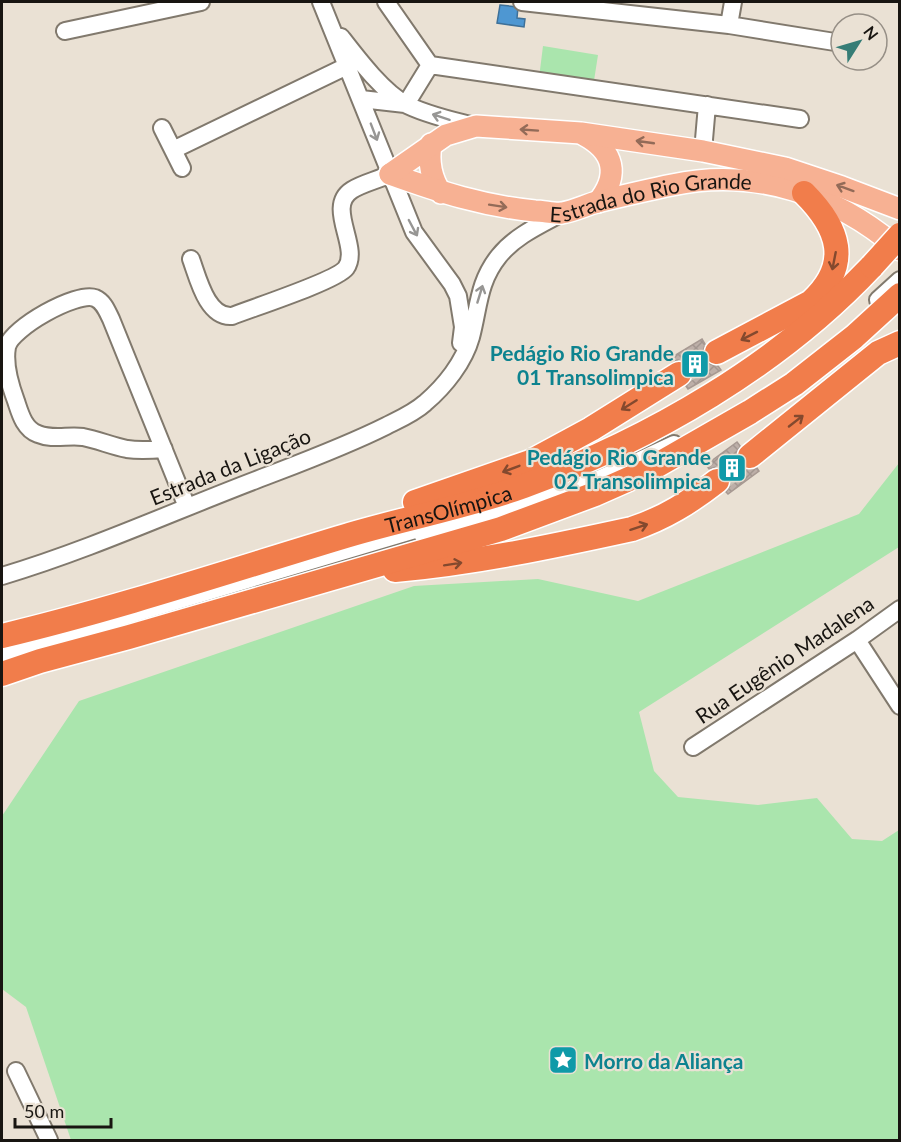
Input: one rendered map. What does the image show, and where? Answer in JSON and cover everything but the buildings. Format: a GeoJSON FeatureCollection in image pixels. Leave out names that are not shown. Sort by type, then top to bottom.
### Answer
{"type":"FeatureCollection","features":[{"type":"Feature","properties":{"kind":"highway"},"geometry":{"type":"LineString","coordinates":[[717,352],[811,302],[821,293],[831,277],[837,249],[831,225],[804,193]]}},
{"type":"Feature","properties":{"kind":"highway","name":"TransOlímpica"},"geometry":{"type":"LineString","coordinates":[[2,636],[86,616],[369,529],[524,486],[624,442],[700,401],[777,351],[877,269],[900,235]]}},
{"type":"Feature","properties":{"kind":"highway","name":"TransOlímpica"},"geometry":{"type":"LineString","coordinates":[[2,674],[40,661],[501,529],[595,494],[647,471],[794,384],[854,337],[898,286]]}},
{"type":"Feature","properties":{"kind":"highway"},"geometry":{"type":"LineString","coordinates":[[750,456],[878,353],[900,343]]}},
{"type":"Feature","properties":{"kind":"highway"},"geometry":{"type":"LineString","coordinates":[[369,529],[389,513],[420,499],[530,462],[591,429],[679,374]]}},
{"type":"Feature","properties":{"kind":"highway"},"geometry":{"type":"LineString","coordinates":[[352,571],[443,566],[633,529],[676,511],[717,482]]}},
{"type":"Feature","properties":{"kind":"main road","name":"Estrada do Rio Grande"},"geometry":{"type":"LineString","coordinates":[[390,174],[446,135],[476,126],[581,133],[703,151],[785,168],[900,209]]}},
{"type":"Feature","properties":{"kind":"main road"},"geometry":{"type":"LineString","coordinates":[[581,133],[602,147],[610,163],[611,181],[598,202]]}},
{"type":"Feature","properties":{"kind":"main road"},"geometry":{"type":"LineString","coordinates":[[431,144],[429,153],[431,170],[441,193]]}},
{"type":"Feature","properties":{"kind":"main road","name":"Estrada do Rio Grande"},"geometry":{"type":"LineString","coordinates":[[390,174],[441,193],[495,207],[562,213],[675,184],[708,180],[737,180],[769,184],[804,193],[863,220],[900,251]]}},
{"type":"Feature","properties":{"kind":"street"},"geometry":{"type":"LineString","coordinates":[[65,32],[201,2]]}},
{"type":"Feature","properties":{"kind":"street","name":"Estrada do Rio Grande"},"geometry":{"type":"LineString","coordinates":[[321,2],[390,174]]}},
{"type":"Feature","properties":{"kind":"street"},"geometry":{"type":"LineString","coordinates":[[386,2],[430,65],[801,119]]}},
{"type":"Feature","properties":{"kind":"street"},"geometry":{"type":"LineString","coordinates":[[522,2],[729,25],[829,41]]}},
{"type":"Feature","properties":{"kind":"street"},"geometry":{"type":"LineString","coordinates":[[729,25],[733,2]]}},
{"type":"Feature","properties":{"kind":"street","name":"Estrada do Rio Grande"},"geometry":{"type":"LineString","coordinates":[[328,20],[376,78],[406,104],[457,122],[476,126]]}},
{"type":"Feature","properties":{"kind":"street"},"geometry":{"type":"LineString","coordinates":[[361,99],[406,104],[430,65]]}},
{"type":"Feature","properties":{"kind":"street"},"geometry":{"type":"LineString","coordinates":[[173,150],[347,66]]}},
{"type":"Feature","properties":{"kind":"street"},"geometry":{"type":"LineString","coordinates":[[703,151],[707,105]]}},
{"type":"Feature","properties":{"kind":"street"},"geometry":{"type":"LineString","coordinates":[[162,128],[182,168]]}},
{"type":"Feature","properties":{"kind":"street"},"geometry":{"type":"LineString","coordinates":[[191,259],[212,306],[218,314],[226,316],[232,316],[326,280],[345,268],[348,262],[349,254],[341,207],[345,196],[352,190],[390,174],[414,232],[452,284],[458,296],[463,327],[457,369]]}},
{"type":"Feature","properties":{"kind":"street","name":"Estrada da Ligação"},"geometry":{"type":"LineString","coordinates":[[2,576],[35,566],[358,440],[405,417],[425,404],[457,369],[466,353],[471,336],[479,293],[497,258],[524,234],[562,213]]}},
{"type":"Feature","properties":{"kind":"street","name":"TransOlímpica"},"geometry":{"type":"LineString","coordinates":[[2,653],[435,524],[537,491],[598,467],[651,442],[716,404],[779,362],[845,308],[877,269],[900,251]]}},
{"type":"Feature","properties":{"kind":"street","name":"TransOlímpica"},"geometry":{"type":"LineString","coordinates":[[2,659],[557,496],[676,443],[779,380],[826,346],[898,286]]}},
{"type":"Feature","properties":{"kind":"street"},"geometry":{"type":"LineString","coordinates":[[164,449],[144,451],[126,449],[80,437],[45,436],[31,431],[22,417],[6,365],[7,346],[11,338],[37,318],[81,297],[97,299],[104,305],[111,319],[164,449],[187,507]]}},
{"type":"Feature","properties":{"kind":"street","name":"Rua Eugênio Madalena"},"geometry":{"type":"LineString","coordinates":[[693,747],[857,640],[900,609]]}},
{"type":"Feature","properties":{"kind":"street"},"geometry":{"type":"LineString","coordinates":[[857,640],[900,706]]}},
{"type":"Feature","properties":{"kind":"street"},"geometry":{"type":"LineString","coordinates":[[16,1071],[49,1140]]}},
{"type":"Feature","properties":{"kind":"green space"},"geometry":{"type":"Polygon","coordinates":[[[543,46],[598,55],[593,87],[539,78],[543,46]]]}},
{"type":"Feature","properties":{"kind":"green space"},"geometry":{"type":"Polygon","coordinates":[[[899,463],[899,547],[639,712],[654,771],[678,797],[758,805],[817,798],[852,839],[882,841],[899,830],[899,1140],[71,1140],[26,1007],[2,989],[2,816],[79,701],[414,586],[538,579],[638,601],[859,514],[899,463]]]}},
{"type":"Feature","properties":{"kind":"water"},"geometry":{"type":"Polygon","coordinates":[[[500,5],[518,7],[517,18],[525,19],[524,27],[497,23],[500,5]]]}},
{"type":"Feature","properties":{"kind":"tunnel"},"geometry":{"type":"LineString","coordinates":[[679,374],[717,352]]}},
{"type":"Feature","properties":{"kind":"tunnel"},"geometry":{"type":"LineString","coordinates":[[717,481],[750,456]]}},
{"type":"Feature","properties":{"kind":"place","name":"Pedágio Rio Grande 01 Transolimpica"},"geometry":{"type":"Point","coordinates":[695,364]}},
{"type":"Feature","properties":{"kind":"place","name":"Pedágio Rio Grande 02 Transolimpica"},"geometry":{"type":"Point","coordinates":[732,468]}},
{"type":"Feature","properties":{"kind":"place","name":"Morro da Aliança"},"geometry":{"type":"Point","coordinates":[563,1060]}}]}
